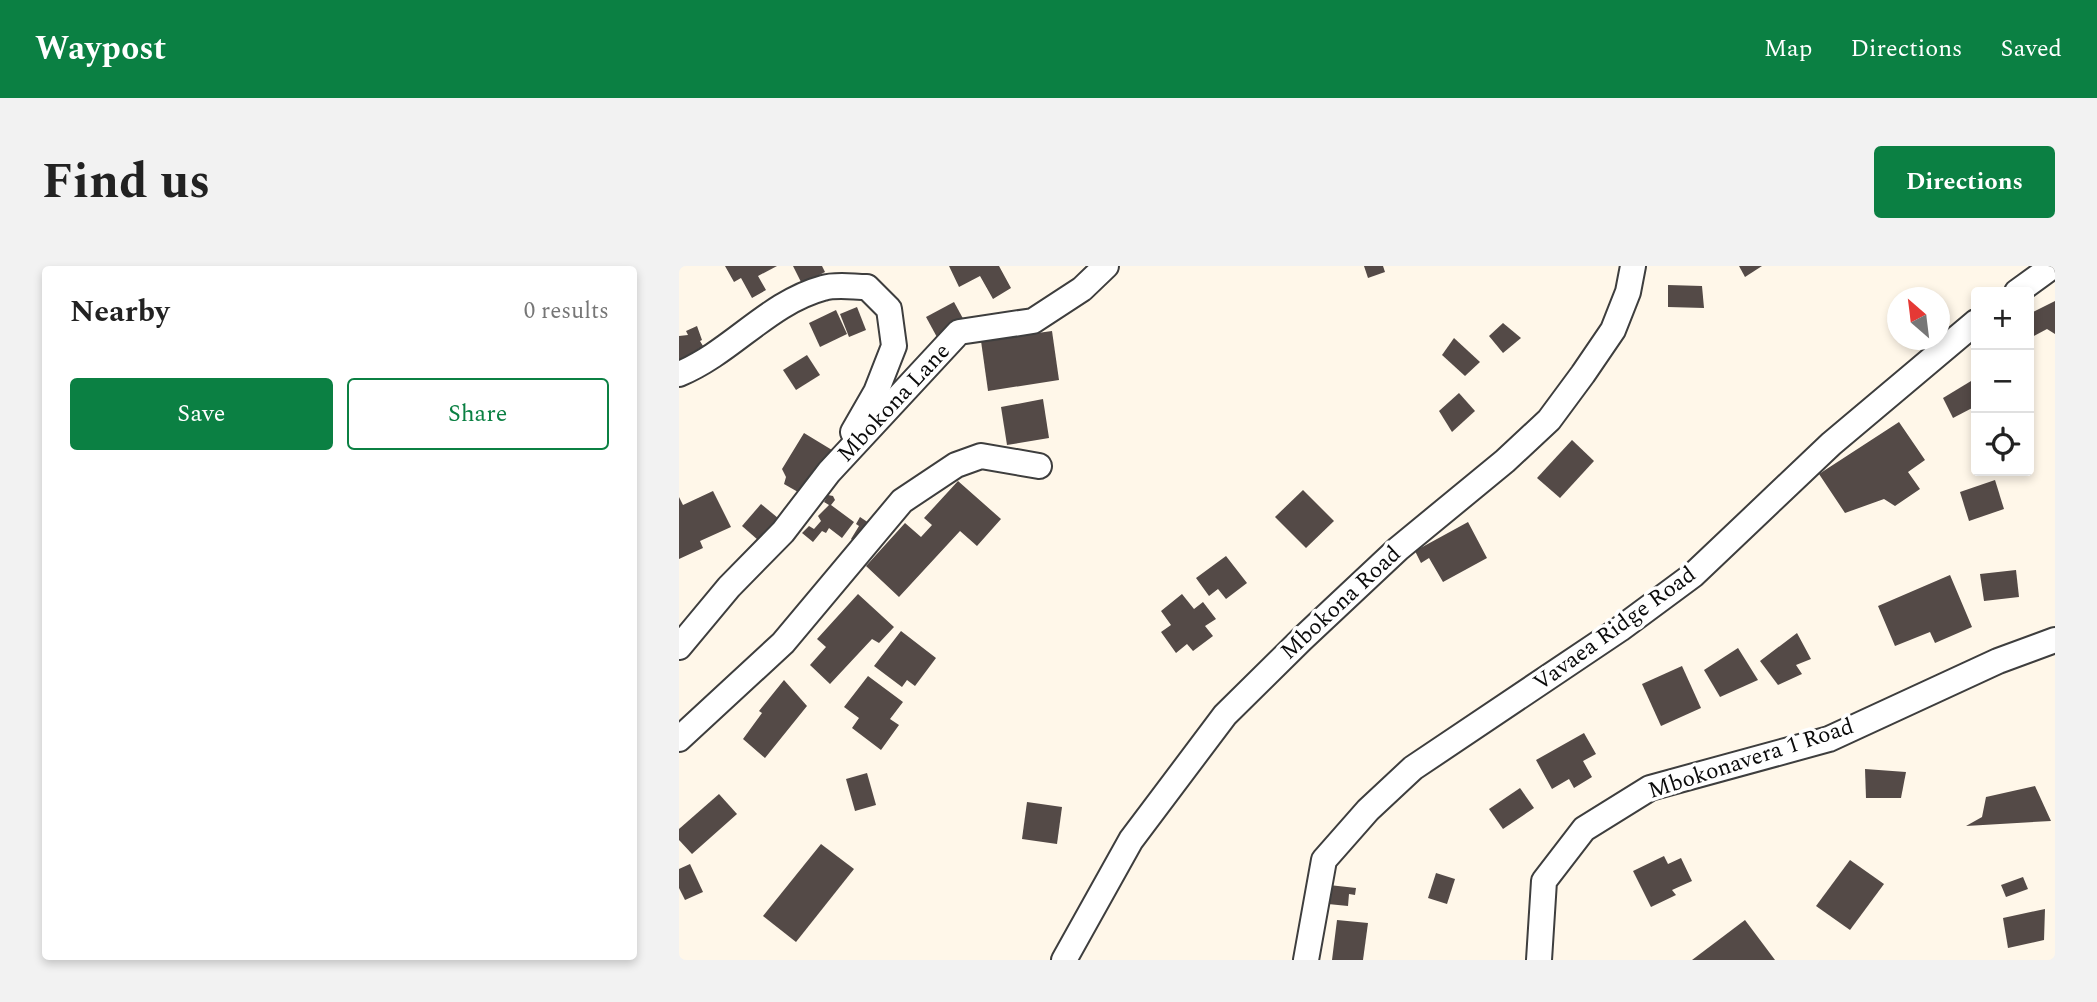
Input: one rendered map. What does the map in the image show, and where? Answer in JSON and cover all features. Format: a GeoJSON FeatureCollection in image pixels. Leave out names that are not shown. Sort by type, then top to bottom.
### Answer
{"type":"FeatureCollection","features":[{"type":"Feature","properties":{"kind":"street","name":"Mbokona Lane"},"geometry":{"type":"LineString","coordinates":[[679,647],[729,587],[783,531],[829,472],[960,332],[1033,321],[1082,289],[1106,266]]}},
{"type":"Feature","properties":{"kind":"street","name":"Mbokona Road"},"geometry":{"type":"LineString","coordinates":[[1064,960],[1131,839],[1225,715],[1398,549],[1505,461],[1549,420],[1613,330],[1628,292],[1633,266]]}},
{"type":"Feature","properties":{"kind":"street"},"geometry":{"type":"LineString","coordinates":[[2024,287],[2053,266]]}},
{"type":"Feature","properties":{"kind":"street","name":"Mbokona Lane"},"geometry":{"type":"LineString","coordinates":[[679,373],[697,366],[721,351],[784,303],[825,287],[867,287],[889,309],[894,346],[876,392],[829,472]]}},
{"type":"Feature","properties":{"kind":"street","name":"Vavaea Ridge Road"},"geometry":{"type":"LineString","coordinates":[[1306,960],[1324,860],[1368,810],[1413,768],[1620,629],[1693,575],[1831,444],[1971,327]]}},
{"type":"Feature","properties":{"kind":"street"},"geometry":{"type":"LineString","coordinates":[[679,739],[783,643],[902,501],[956,465],[981,456],[1039,466]]}},
{"type":"Feature","properties":{"kind":"street","name":"Mbokonavera 1 Road"},"geometry":{"type":"LineString","coordinates":[[1539,960],[1544,881],[1584,829],[1650,788],[1829,738],[1999,661],[2055,639]]}},
{"type":"Feature","properties":{"kind":"building"},"geometry":{"type":"Polygon","coordinates":[[[725,266],[777,266],[758,276],[766,290],[752,298],[741,278],[734,282],[725,266]]]}},
{"type":"Feature","properties":{"kind":"building"},"geometry":{"type":"Polygon","coordinates":[[[793,266],[822,266],[825,272],[802,284],[793,266]]]}},
{"type":"Feature","properties":{"kind":"building"},"geometry":{"type":"Polygon","coordinates":[[[949,266],[999,266],[1011,288],[993,299],[980,276],[959,287],[949,266]]]}},
{"type":"Feature","properties":{"kind":"building"},"geometry":{"type":"Polygon","coordinates":[[[1364,266],[1383,266],[1385,272],[1368,278],[1364,266]]]}},
{"type":"Feature","properties":{"kind":"building"},"geometry":{"type":"Polygon","coordinates":[[[1739,266],[1762,266],[1745,277],[1739,266]]]}},
{"type":"Feature","properties":{"kind":"building"},"geometry":{"type":"Polygon","coordinates":[[[1668,285],[1702,286],[1704,308],[1668,307],[1668,285]]]}},
{"type":"Feature","properties":{"kind":"building"},"geometry":{"type":"Polygon","coordinates":[[[2055,301],[2055,334],[2047,329],[2034,336],[2034,312],[2055,301]]]}},
{"type":"Feature","properties":{"kind":"building"},"geometry":{"type":"Polygon","coordinates":[[[954,302],[966,324],[938,339],[926,317],[954,302]]]}},
{"type":"Feature","properties":{"kind":"building"},"geometry":{"type":"Polygon","coordinates":[[[857,307],[866,330],[849,337],[840,314],[857,307]]]}},
{"type":"Feature","properties":{"kind":"building"},"geometry":{"type":"Polygon","coordinates":[[[836,310],[847,334],[820,347],[809,323],[836,310]]]}},
{"type":"Feature","properties":{"kind":"building"},"geometry":{"type":"Polygon","coordinates":[[[1503,323],[1521,338],[1503,353],[1489,336],[1503,323]]]}},
{"type":"Feature","properties":{"kind":"building"},"geometry":{"type":"Polygon","coordinates":[[[697,326],[703,346],[679,361],[679,336],[688,335],[686,331],[697,326]]]}},
{"type":"Feature","properties":{"kind":"building"},"geometry":{"type":"Polygon","coordinates":[[[1052,331],[1059,380],[988,391],[981,341],[1052,331]]]}},
{"type":"Feature","properties":{"kind":"building"},"geometry":{"type":"Polygon","coordinates":[[[1454,338],[1480,362],[1465,376],[1442,355],[1454,338]]]}},
{"type":"Feature","properties":{"kind":"building"},"geometry":{"type":"Polygon","coordinates":[[[807,355],[820,375],[796,390],[783,370],[807,355]]]}},
{"type":"Feature","properties":{"kind":"building"},"geometry":{"type":"Polygon","coordinates":[[[1971,381],[1971,409],[1953,418],[1943,398],[1971,381]]]}},
{"type":"Feature","properties":{"kind":"building"},"geometry":{"type":"Polygon","coordinates":[[[1459,393],[1475,411],[1452,432],[1439,411],[1459,393]]]}},
{"type":"Feature","properties":{"kind":"building"},"geometry":{"type":"Polygon","coordinates":[[[1043,399],[1049,438],[1007,445],[1001,407],[1043,399]]]}},
{"type":"Feature","properties":{"kind":"building"},"geometry":{"type":"Polygon","coordinates":[[[1899,422],[1925,460],[1908,472],[1920,489],[1895,506],[1884,499],[1845,513],[1819,474],[1899,422]]]}},
{"type":"Feature","properties":{"kind":"building"},"geometry":{"type":"Polygon","coordinates":[[[804,433],[832,450],[805,496],[784,484],[786,477],[782,469],[804,433]]]}},
{"type":"Feature","properties":{"kind":"building"},"geometry":{"type":"Polygon","coordinates":[[[1572,440],[1594,461],[1560,498],[1537,478],[1572,440]]]}},
{"type":"Feature","properties":{"kind":"building"},"geometry":{"type":"Polygon","coordinates":[[[1995,480],[2004,509],[1969,521],[1960,492],[1995,480]]]}},
{"type":"Feature","properties":{"kind":"building"},"geometry":{"type":"Polygon","coordinates":[[[958,481],[1001,519],[977,546],[960,531],[899,597],[866,566],[905,523],[921,537],[932,525],[924,518],[958,481]]]}},
{"type":"Feature","properties":{"kind":"building"},"geometry":{"type":"Polygon","coordinates":[[[1303,490],[1334,521],[1306,548],[1275,517],[1303,490]]]}},
{"type":"Feature","properties":{"kind":"building"},"geometry":{"type":"Polygon","coordinates":[[[713,491],[731,527],[700,541],[703,548],[679,559],[679,497],[683,505],[713,491]]]}},
{"type":"Feature","properties":{"kind":"building"},"geometry":{"type":"Polygon","coordinates":[[[828,495],[835,500],[831,505],[854,522],[842,538],[829,528],[826,533],[822,531],[813,542],[802,533],[809,526],[814,529],[821,521],[818,516],[829,505],[824,502],[828,495]]]}},
{"type":"Feature","properties":{"kind":"building"},"geometry":{"type":"Polygon","coordinates":[[[761,504],[778,518],[758,540],[742,526],[761,504]]]}},
{"type":"Feature","properties":{"kind":"building"},"geometry":{"type":"Polygon","coordinates":[[[860,517],[869,523],[855,542],[851,539],[859,526],[856,524],[860,517]]]}},
{"type":"Feature","properties":{"kind":"building"},"geometry":{"type":"Polygon","coordinates":[[[1468,522],[1487,558],[1443,582],[1429,558],[1421,563],[1415,551],[1468,522]]]}},
{"type":"Feature","properties":{"kind":"building"},"geometry":{"type":"Polygon","coordinates":[[[1226,556],[1247,583],[1226,599],[1218,589],[1209,596],[1196,578],[1226,556]]]}},
{"type":"Feature","properties":{"kind":"building"},"geometry":{"type":"Polygon","coordinates":[[[2016,570],[2019,597],[1984,601],[1980,574],[2016,570]]]}},
{"type":"Feature","properties":{"kind":"building"},"geometry":{"type":"Polygon","coordinates":[[[1950,575],[1972,627],[1935,643],[1930,632],[1895,646],[1878,606],[1950,575]]]}},
{"type":"Feature","properties":{"kind":"building"},"geometry":{"type":"Polygon","coordinates":[[[858,594],[894,627],[879,643],[872,639],[830,684],[810,665],[826,647],[817,639],[858,594]]]}},
{"type":"Feature","properties":{"kind":"building"},"geometry":{"type":"Polygon","coordinates":[[[1182,594],[1194,609],[1203,602],[1216,619],[1205,626],[1213,636],[1193,651],[1187,644],[1176,653],[1161,632],[1171,625],[1161,611],[1182,594]]]}},
{"type":"Feature","properties":{"kind":"building"},"geometry":{"type":"Polygon","coordinates":[[[901,631],[936,658],[915,686],[907,680],[902,687],[874,666],[901,631]]]}},
{"type":"Feature","properties":{"kind":"building"},"geometry":{"type":"Polygon","coordinates":[[[1797,633],[1811,659],[1796,665],[1802,674],[1778,685],[1760,661],[1797,633]]]}},
{"type":"Feature","properties":{"kind":"building"},"geometry":{"type":"Polygon","coordinates":[[[1738,648],[1758,680],[1720,697],[1704,670],[1738,648]]]}},
{"type":"Feature","properties":{"kind":"building"},"geometry":{"type":"Polygon","coordinates":[[[1682,666],[1701,708],[1661,726],[1642,684],[1682,666]]]}},
{"type":"Feature","properties":{"kind":"building"},"geometry":{"type":"Polygon","coordinates":[[[868,676],[903,702],[890,719],[899,725],[881,750],[852,728],[859,718],[844,707],[868,676]]]}},
{"type":"Feature","properties":{"kind":"building"},"geometry":{"type":"Polygon","coordinates":[[[784,680],[807,706],[765,758],[743,739],[762,713],[759,711],[784,680]]]}},
{"type":"Feature","properties":{"kind":"building"},"geometry":{"type":"Polygon","coordinates":[[[1584,733],[1596,754],[1583,761],[1592,777],[1574,788],[1569,779],[1552,789],[1536,760],[1584,733]]]}},
{"type":"Feature","properties":{"kind":"building"},"geometry":{"type":"Polygon","coordinates":[[[1865,769],[1906,772],[1901,798],[1866,798],[1865,769]]]}},
{"type":"Feature","properties":{"kind":"building"},"geometry":{"type":"Polygon","coordinates":[[[867,773],[876,805],[855,811],[846,779],[867,773]]]}},
{"type":"Feature","properties":{"kind":"building"},"geometry":{"type":"Polygon","coordinates":[[[2035,786],[2051,821],[1966,826],[1982,817],[1986,797],[2035,786]]]}},
{"type":"Feature","properties":{"kind":"building"},"geometry":{"type":"Polygon","coordinates":[[[1520,788],[1534,808],[1503,829],[1489,809],[1520,788]]]}},
{"type":"Feature","properties":{"kind":"building"},"geometry":{"type":"Polygon","coordinates":[[[719,794],[737,814],[692,854],[679,840],[679,829],[719,794]]]}},
{"type":"Feature","properties":{"kind":"building"},"geometry":{"type":"Polygon","coordinates":[[[1027,802],[1062,807],[1057,844],[1022,839],[1027,802]]]}},
{"type":"Feature","properties":{"kind":"building"},"geometry":{"type":"Polygon","coordinates":[[[821,844],[854,869],[796,942],[763,916],[821,844]]]}},
{"type":"Feature","properties":{"kind":"building"},"geometry":{"type":"Polygon","coordinates":[[[1664,856],[1668,864],[1681,858],[1692,881],[1672,890],[1676,895],[1651,907],[1633,871],[1664,856]]]}},
{"type":"Feature","properties":{"kind":"building"},"geometry":{"type":"Polygon","coordinates":[[[1850,860],[1884,884],[1850,930],[1816,906],[1850,860]]]}},
{"type":"Feature","properties":{"kind":"building"},"geometry":{"type":"Polygon","coordinates":[[[690,864],[703,892],[685,900],[679,888],[679,869],[690,864]]]}},
{"type":"Feature","properties":{"kind":"building"},"geometry":{"type":"Polygon","coordinates":[[[1436,873],[1455,879],[1447,904],[1428,898],[1436,873]]]}},
{"type":"Feature","properties":{"kind":"building"},"geometry":{"type":"Polygon","coordinates":[[[2023,877],[2028,889],[2006,897],[2001,885],[2023,877]]]}},
{"type":"Feature","properties":{"kind":"building"},"geometry":{"type":"Polygon","coordinates":[[[1329,885],[1356,888],[1355,895],[1349,894],[1348,906],[1328,904],[1329,885]]]}},
{"type":"Feature","properties":{"kind":"building"},"geometry":{"type":"Polygon","coordinates":[[[2045,909],[2044,940],[2008,948],[2003,918],[2045,909]]]}},
{"type":"Feature","properties":{"kind":"building"},"geometry":{"type":"Polygon","coordinates":[[[1337,920],[1368,923],[1363,960],[1332,960],[1337,920]]]}},
{"type":"Feature","properties":{"kind":"building"},"geometry":{"type":"Polygon","coordinates":[[[1745,920],[1775,960],[1692,960],[1745,920]]]}}]}
